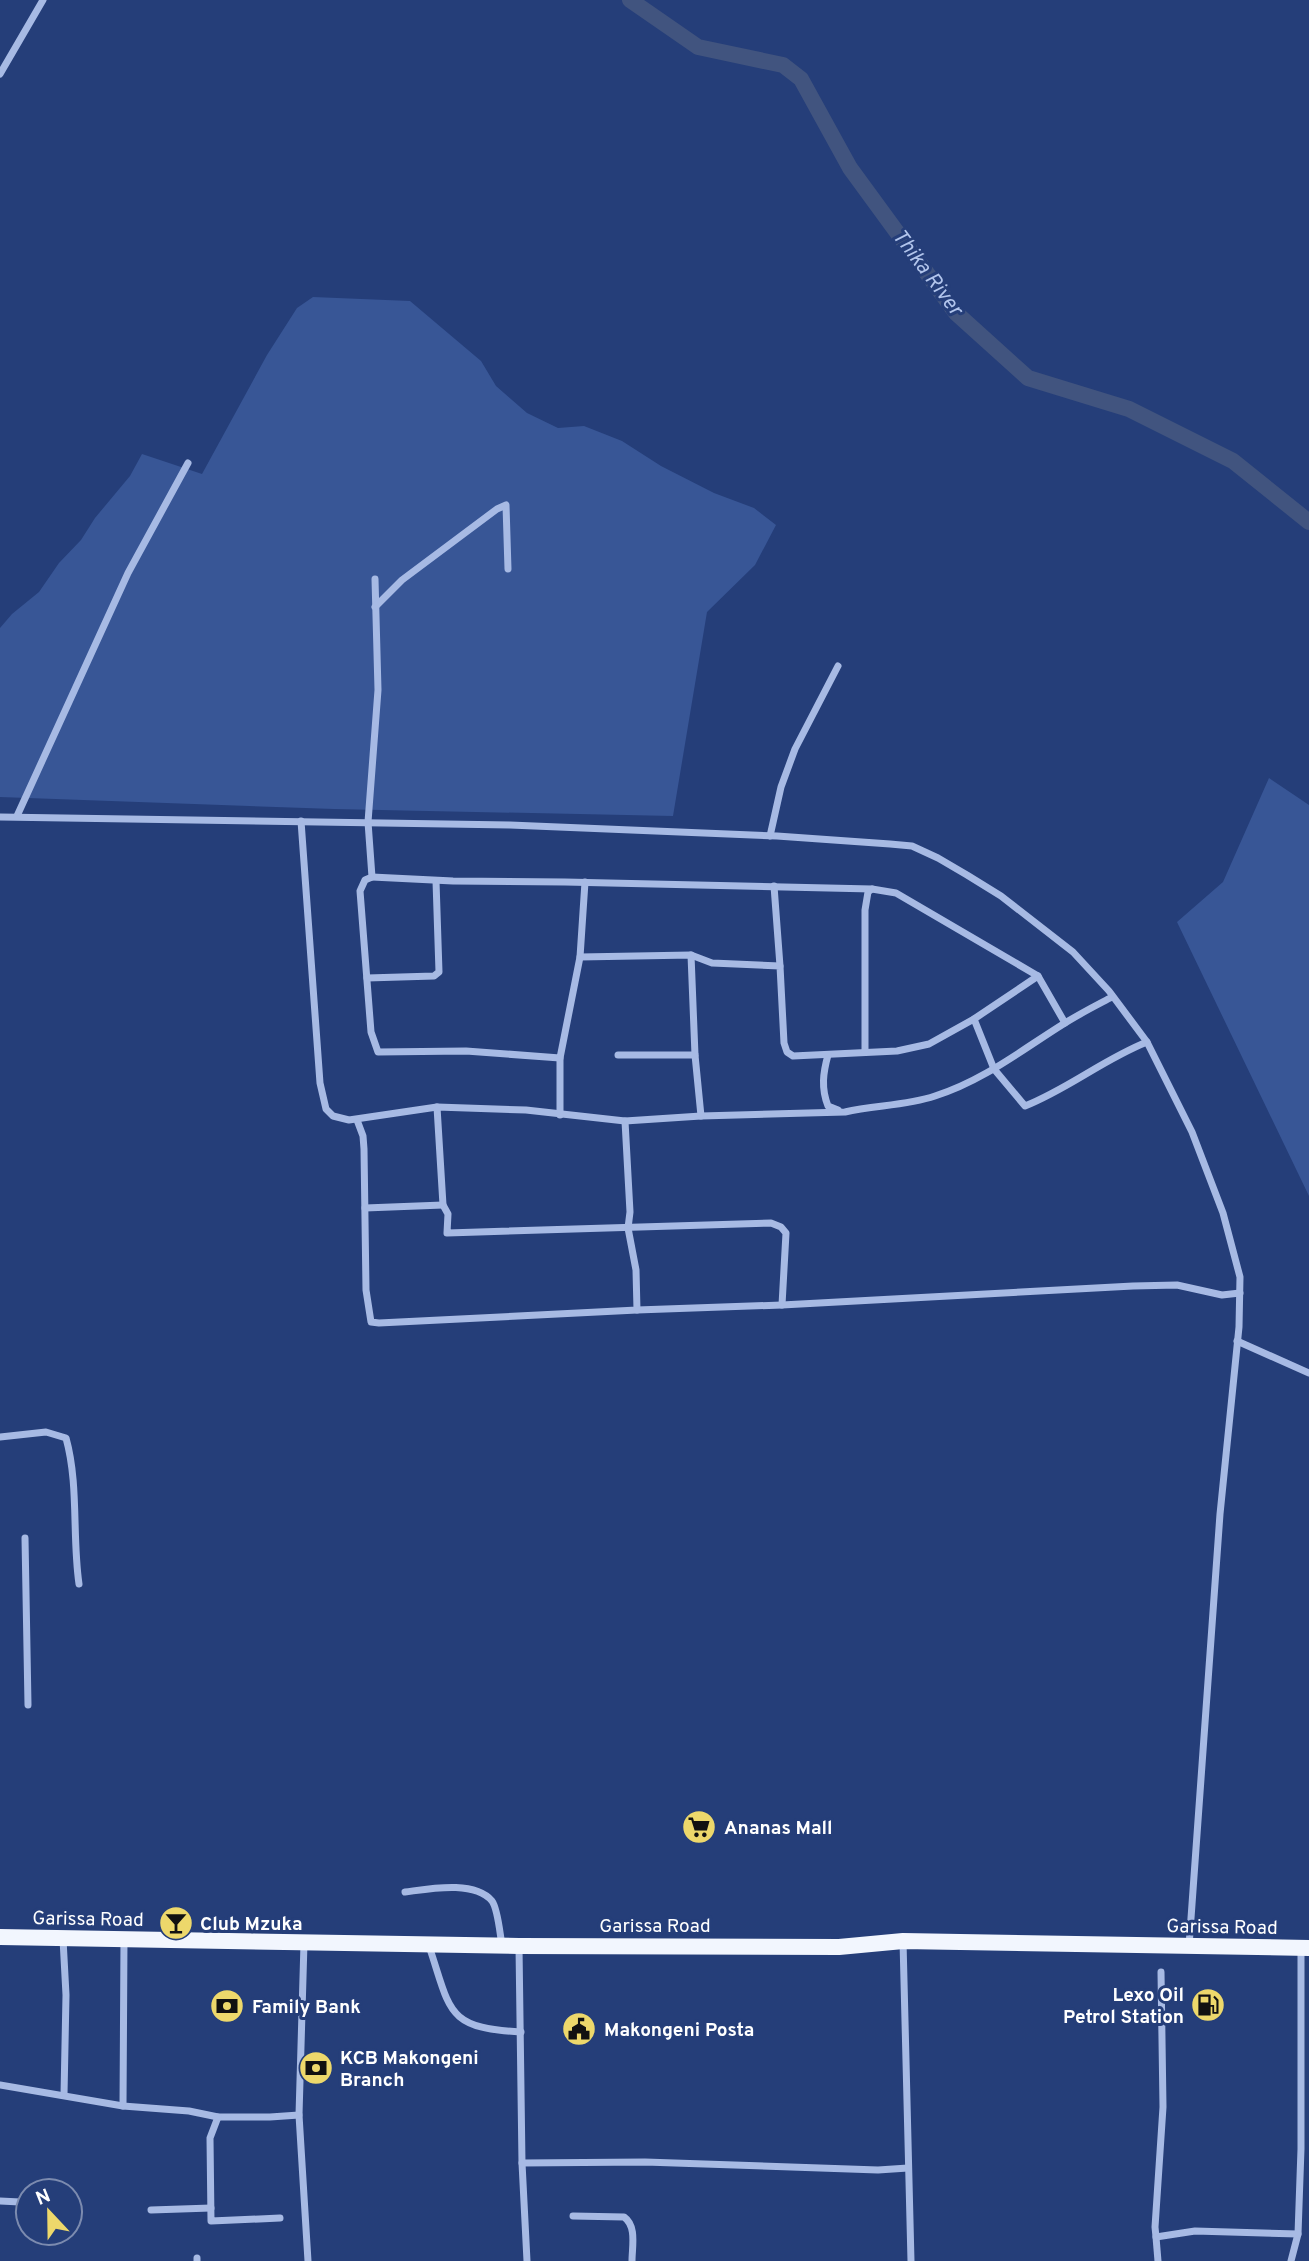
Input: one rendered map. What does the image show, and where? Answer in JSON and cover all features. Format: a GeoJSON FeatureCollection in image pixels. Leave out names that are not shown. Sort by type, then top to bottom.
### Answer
{"type":"FeatureCollection","features":[{"type":"Feature","properties":{"kind":"highway","name":"Garissa Road"},"geometry":{"type":"LineString","coordinates":[[0,1937],[511,1946],[839,1947],[903,1941],[1305,1948]]}},
{"type":"Feature","properties":{"kind":"street"},"geometry":{"type":"LineString","coordinates":[[0,74],[43,0]]}},
{"type":"Feature","properties":{"kind":"street"},"geometry":{"type":"LineString","coordinates":[[17,816],[128,573],[188,463]]}},
{"type":"Feature","properties":{"kind":"street"},"geometry":{"type":"LineString","coordinates":[[375,607],[402,580],[506,505],[508,569]]}},
{"type":"Feature","properties":{"kind":"street"},"geometry":{"type":"LineString","coordinates":[[372,877],[368,822],[378,690],[374,579]]}},
{"type":"Feature","properties":{"kind":"street"},"geometry":{"type":"LineString","coordinates":[[769,836],[781,787],[795,749],[838,666]]}},
{"type":"Feature","properties":{"kind":"street"},"geometry":{"type":"LineString","coordinates":[[0,817],[368,822],[769,836],[912,846],[938,858],[1002,896],[1073,952],[1147,1042],[1192,1132],[1223,1213],[1240,1278],[1189,1946]]}},
{"type":"Feature","properties":{"kind":"street"},"geometry":{"type":"LineString","coordinates":[[301,821],[321,1092],[326,1109],[333,1116],[357,1120],[437,1107],[526,1110],[625,1121],[845,1112],[929,1098],[960,1086],[994,1069],[1065,1023],[1112,997]]}},
{"type":"Feature","properties":{"kind":"street"},"geometry":{"type":"LineString","coordinates":[[560,1058],[466,1051],[378,1052],[372,1032],[360,891],[362,884],[372,877],[436,881],[774,886],[872,890],[896,894],[1038,976],[1065,1023]]}},
{"type":"Feature","properties":{"kind":"street"},"geometry":{"type":"LineString","coordinates":[[367,978],[434,975],[439,972],[436,881]]}},
{"type":"Feature","properties":{"kind":"street"},"geometry":{"type":"LineString","coordinates":[[560,1115],[560,1058],[580,957],[585,882]]}},
{"type":"Feature","properties":{"kind":"street"},"geometry":{"type":"LineString","coordinates":[[774,886],[784,1043],[787,1052],[793,1056],[897,1051],[929,1044],[974,1019],[1038,976]]}},
{"type":"Feature","properties":{"kind":"street"},"geometry":{"type":"LineString","coordinates":[[865,1051],[865,910],[868,892],[872,890]]}},
{"type":"Feature","properties":{"kind":"street"},"geometry":{"type":"LineString","coordinates":[[580,957],[691,955],[712,963],[780,966]]}},
{"type":"Feature","properties":{"kind":"street"},"geometry":{"type":"LineString","coordinates":[[691,955],[695,1055],[701,1116]]}},
{"type":"Feature","properties":{"kind":"street"},"geometry":{"type":"LineString","coordinates":[[974,1019],[994,1069],[1025,1106],[1053,1094],[1111,1058],[1147,1042]]}},
{"type":"Feature","properties":{"kind":"street"},"geometry":{"type":"LineString","coordinates":[[618,1055],[695,1055]]}},
{"type":"Feature","properties":{"kind":"street"},"geometry":{"type":"LineString","coordinates":[[828,1055],[824,1071],[825,1097],[831,1108],[845,1112]]}},
{"type":"Feature","properties":{"kind":"street"},"geometry":{"type":"LineString","coordinates":[[437,1107],[443,1205],[448,1214],[447,1233],[771,1223],[781,1227],[786,1233],[782,1305]]}},
{"type":"Feature","properties":{"kind":"street"},"geometry":{"type":"LineString","coordinates":[[357,1120],[363,1136],[366,1290],[371,1322],[782,1305],[1133,1286],[1177,1285],[1222,1296],[1240,1293]]}},
{"type":"Feature","properties":{"kind":"street"},"geometry":{"type":"LineString","coordinates":[[625,1121],[630,1212],[628,1228],[636,1270],[636,1310]]}},
{"type":"Feature","properties":{"kind":"street"},"geometry":{"type":"LineString","coordinates":[[365,1208],[443,1205]]}},
{"type":"Feature","properties":{"kind":"street"},"geometry":{"type":"LineString","coordinates":[[1237,1341],[1309,1373]]}},
{"type":"Feature","properties":{"kind":"street"},"geometry":{"type":"LineString","coordinates":[[0,1437],[46,1432],[66,1438],[71,1457],[79,1584]]}},
{"type":"Feature","properties":{"kind":"street"},"geometry":{"type":"LineString","coordinates":[[24,1538],[28,1705]]}},
{"type":"Feature","properties":{"kind":"street"},"geometry":{"type":"LineString","coordinates":[[405,1892],[449,1888],[477,1890],[493,1903],[511,1946],[521,2032],[522,2163],[527,2261]]}},
{"type":"Feature","properties":{"kind":"street"},"geometry":{"type":"LineString","coordinates":[[63,1939],[64,2095]]}},
{"type":"Feature","properties":{"kind":"street"},"geometry":{"type":"LineString","coordinates":[[123,2106],[124,1940]]}},
{"type":"Feature","properties":{"kind":"street"},"geometry":{"type":"LineString","coordinates":[[903,1941],[911,2261]]}},
{"type":"Feature","properties":{"kind":"street"},"geometry":{"type":"LineString","coordinates":[[304,1943],[299,2115],[308,2261]]}},
{"type":"Feature","properties":{"kind":"street"},"geometry":{"type":"LineString","coordinates":[[429,1944],[451,2010],[460,2019],[492,2031],[521,2032]]}},
{"type":"Feature","properties":{"kind":"street"},"geometry":{"type":"LineString","coordinates":[[1291,2261],[1298,2234],[1305,1948]]}},
{"type":"Feature","properties":{"kind":"street"},"geometry":{"type":"LineString","coordinates":[[1158,2261],[1155,2227],[1163,2107],[1161,1972]]}},
{"type":"Feature","properties":{"kind":"street"},"geometry":{"type":"LineString","coordinates":[[0,2085],[123,2106],[189,2111],[218,2117],[299,2115]]}},
{"type":"Feature","properties":{"kind":"street"},"geometry":{"type":"LineString","coordinates":[[218,2117],[211,2138],[211,2221],[280,2218]]}},
{"type":"Feature","properties":{"kind":"street"},"geometry":{"type":"LineString","coordinates":[[522,2163],[645,2162],[878,2170],[908,2168]]}},
{"type":"Feature","properties":{"kind":"street"},"geometry":{"type":"LineString","coordinates":[[150,2210],[211,2208]]}},
{"type":"Feature","properties":{"kind":"street"},"geometry":{"type":"LineString","coordinates":[[573,2216],[629,2219],[632,2229],[632,2261]]}},
{"type":"Feature","properties":{"kind":"street"},"geometry":{"type":"LineString","coordinates":[[1156,2237],[1195,2231],[1298,2234]]}},
{"type":"Feature","properties":{"kind":"shaded area"},"geometry":{"type":"Polygon","coordinates":[[[313,297],[410,301],[481,361],[496,386],[527,413],[558,428],[584,426],[622,441],[661,466],[714,493],[754,508],[776,525],[755,565],[707,612],[673,816],[334,809],[0,797],[0,628],[12,614],[39,592],[59,563],[81,540],[95,518],[130,476],[142,454],[202,474],[267,355],[297,308],[313,297]]]}},
{"type":"Feature","properties":{"kind":"shaded area"},"geometry":{"type":"Polygon","coordinates":[[[1269,778],[1309,805],[1309,1196],[1177,922],[1223,882],[1269,778]]]}},
{"type":"Feature","properties":{"kind":"waterway","name":"Thika River"},"geometry":{"type":"LineString","coordinates":[[630,0],[698,47],[783,65],[801,79],[850,168],[956,313],[1028,378],[1129,409],[1233,461],[1309,522]]}},
{"type":"Feature","properties":{"kind":"place","name":"Ananas Mall"},"geometry":{"type":"Point","coordinates":[699,1827]}},
{"type":"Feature","properties":{"kind":"place","name":"Club Mzuka"},"geometry":{"type":"Point","coordinates":[176,1923]}},
{"type":"Feature","properties":{"kind":"place","name":"Lexo Oil Petrol Station"},"geometry":{"type":"Point","coordinates":[1208,2005]}},
{"type":"Feature","properties":{"kind":"place","name":"Family Bank"},"geometry":{"type":"Point","coordinates":[227,2006]}},
{"type":"Feature","properties":{"kind":"place","name":"Makongeni Posta"},"geometry":{"type":"Point","coordinates":[579,2029]}},
{"type":"Feature","properties":{"kind":"place","name":"KCB Makongeni Branch"},"geometry":{"type":"Point","coordinates":[316,2068]}}]}
